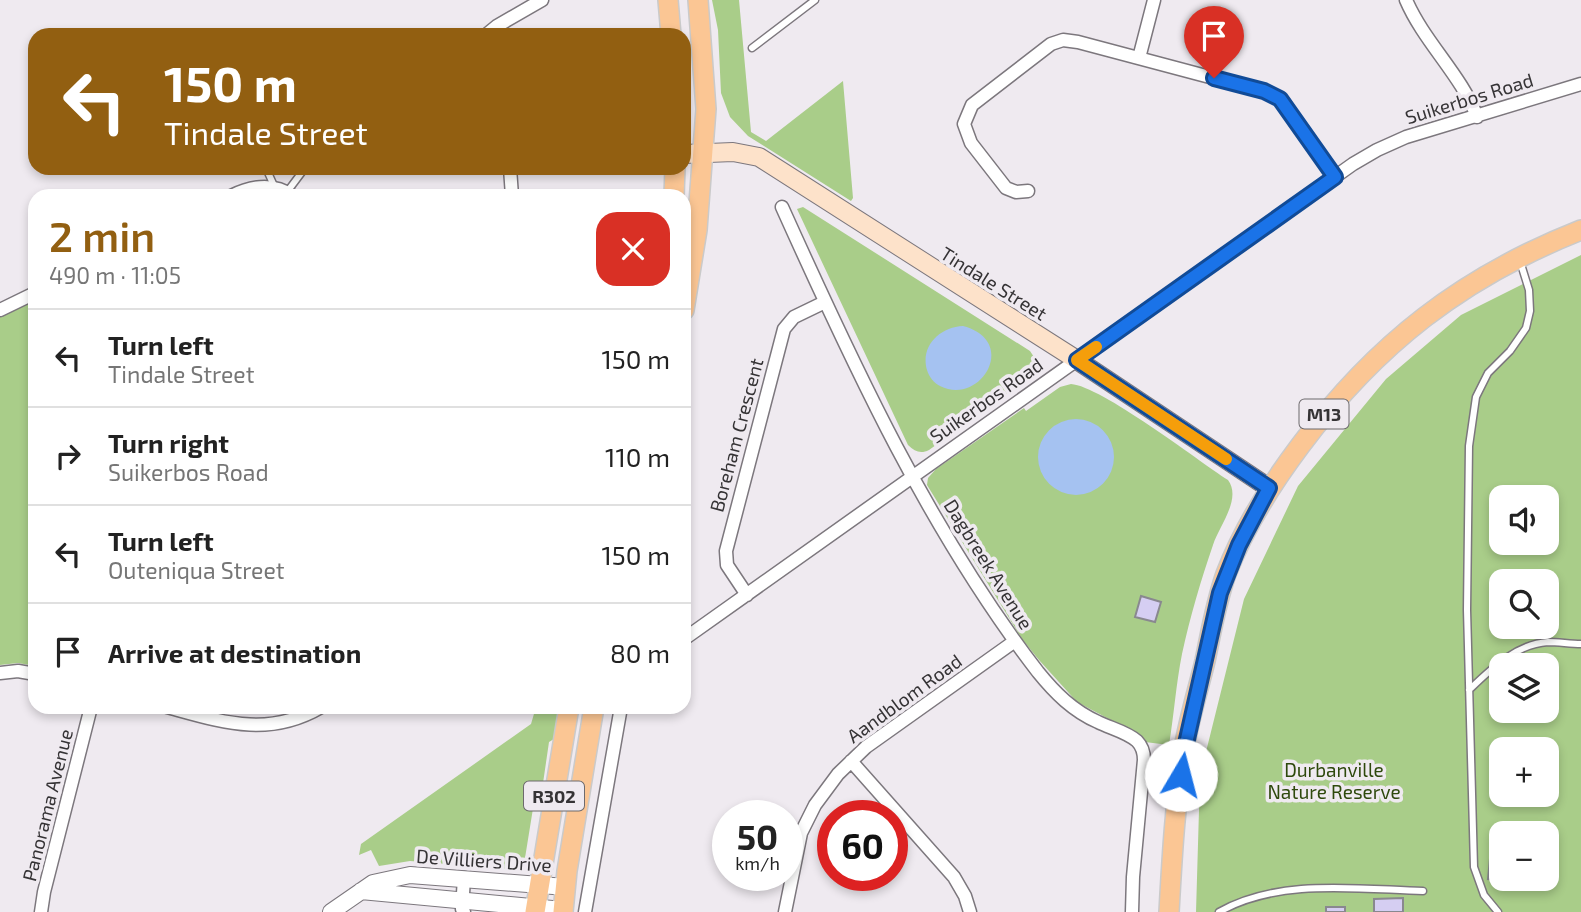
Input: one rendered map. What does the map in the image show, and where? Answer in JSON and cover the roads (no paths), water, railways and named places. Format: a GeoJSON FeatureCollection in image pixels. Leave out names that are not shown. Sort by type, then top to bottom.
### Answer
{"type":"FeatureCollection","features":[{"type":"Feature","properties":{"kind":"main road"},"geometry":{"type":"LineString","coordinates":[[668,0],[670,28]]}},
{"type":"Feature","properties":{"kind":"main road"},"geometry":{"type":"LineString","coordinates":[[691,267],[697,230],[693,153],[706,109],[698,0]]}},
{"type":"Feature","properties":{"kind":"main road","name":"Tindale Street"},"geometry":{"type":"LineString","coordinates":[[693,153],[741,152],[760,157],[1077,360],[1269,488]]}},
{"type":"Feature","properties":{"kind":"main road","name":"M13"},"geometry":{"type":"LineString","coordinates":[[1169,912],[1172,855],[1185,748],[1220,593],[1239,545],[1269,488],[1329,407],[1362,371],[1441,304],[1518,257],[1581,230]]}},
{"type":"Feature","properties":{"kind":"main road","name":"R302"},"geometry":{"type":"LineString","coordinates":[[535,909],[568,714]]}},
{"type":"Feature","properties":{"kind":"main road","name":"R302"},"geometry":{"type":"LineString","coordinates":[[563,911],[593,714]]}},
{"type":"Feature","properties":{"kind":"street"},"geometry":{"type":"LineString","coordinates":[[495,28],[541,0]]}},
{"type":"Feature","properties":{"kind":"street"},"geometry":{"type":"LineString","coordinates":[[1139,58],[1154,0]]}},
{"type":"Feature","properties":{"kind":"street"},"geometry":{"type":"LineString","coordinates":[[1406,0],[1427,38],[1472,104],[1477,117]]}},
{"type":"Feature","properties":{"kind":"street"},"geometry":{"type":"LineString","coordinates":[[1028,191],[1016,192],[1006,188],[971,144],[964,124],[972,105],[1046,47],[1071,40],[1275,95],[1284,103],[1335,177]]}},
{"type":"Feature","properties":{"kind":"street","name":"Suikerbos Road"},"geometry":{"type":"LineString","coordinates":[[691,634],[1335,177],[1393,142],[1581,84]]}},
{"type":"Feature","properties":{"kind":"street","name":"Dagbreek Avenue"},"geometry":{"type":"LineString","coordinates":[[782,207],[825,302],[911,477],[1015,641],[1066,703],[1087,717],[1132,737],[1143,750],[1132,912]]}},
{"type":"Feature","properties":{"kind":"street"},"geometry":{"type":"LineString","coordinates":[[0,310],[28,296]]}},
{"type":"Feature","properties":{"kind":"street","name":"Boreham Crescent"},"geometry":{"type":"LineString","coordinates":[[747,595],[729,569],[725,556],[784,329],[794,317],[825,302]]}},
{"type":"Feature","properties":{"kind":"street","name":"Aandblom Road"},"geometry":{"type":"LineString","coordinates":[[785,912],[795,857],[804,826],[825,789],[866,747],[1015,641]]}},
{"type":"Feature","properties":{"kind":"street"},"geometry":{"type":"LineString","coordinates":[[0,673],[28,673]]}},
{"type":"Feature","properties":{"kind":"street","name":"Panorama Avenue"},"geometry":{"type":"LineString","coordinates":[[41,912],[89,714]]}},
{"type":"Feature","properties":{"kind":"street"},"geometry":{"type":"LineString","coordinates":[[193,714],[223,722],[255,726],[286,722],[305,714]]}},
{"type":"Feature","properties":{"kind":"street"},"geometry":{"type":"LineString","coordinates":[[584,912],[620,714]]}},
{"type":"Feature","properties":{"kind":"street"},"geometry":{"type":"LineString","coordinates":[[851,761],[954,877],[965,896],[970,912]]}},
{"type":"Feature","properties":{"kind":"street","name":"De Villiers Drive"},"geometry":{"type":"LineString","coordinates":[[331,912],[373,883],[399,876],[422,875],[566,887]]}},
{"type":"Feature","properties":{"kind":"street"},"geometry":{"type":"LineString","coordinates":[[464,878],[464,906]]}},
{"type":"Feature","properties":{"kind":"street"},"geometry":{"type":"LineString","coordinates":[[361,891],[464,906],[563,911]]}},
{"type":"Feature","properties":{"kind":"lane"},"geometry":{"type":"LineString","coordinates":[[752,48],[815,0]]}},
{"type":"Feature","properties":{"kind":"lane"},"geometry":{"type":"LineString","coordinates":[[272,175],[283,189]]}},
{"type":"Feature","properties":{"kind":"lane"},"geometry":{"type":"LineString","coordinates":[[288,189],[299,175]]}},
{"type":"Feature","properties":{"kind":"lane"},"geometry":{"type":"LineString","coordinates":[[1497,912],[1484,895],[1474,867],[1469,690],[1469,446],[1476,397],[1488,373],[1510,351],[1527,328],[1530,311],[1529,290],[1518,257]]}},
{"type":"Feature","properties":{"kind":"lane"},"geometry":{"type":"LineString","coordinates":[[1469,690],[1492,668],[1532,645],[1549,642],[1581,644]]}},
{"type":"Feature","properties":{"kind":"lane"},"geometry":{"type":"LineString","coordinates":[[1219,912],[1234,903],[1255,897],[1312,888],[1423,891]]}},
{"type":"Feature","properties":{"kind":"water"},"geometry":{"type":"Polygon","coordinates":[[[963,326],[980,334],[989,345],[991,357],[988,370],[980,380],[968,388],[955,390],[940,386],[932,379],[927,370],[926,353],[940,334],[963,326]]]}},
{"type":"Feature","properties":{"kind":"water"},"geometry":{"type":"Polygon","coordinates":[[[1076,419],[1090,422],[1103,430],[1111,443],[1114,457],[1111,471],[1103,484],[1090,492],[1076,495],[1062,492],[1049,484],[1041,471],[1038,457],[1041,443],[1049,430],[1062,422],[1076,419]]]}},
{"type":"Feature","properties":{"kind":"park label","name":"Durbanville Nature Reserve"},"geometry":{"type":"Point","coordinates":[1334,780]}}]}
